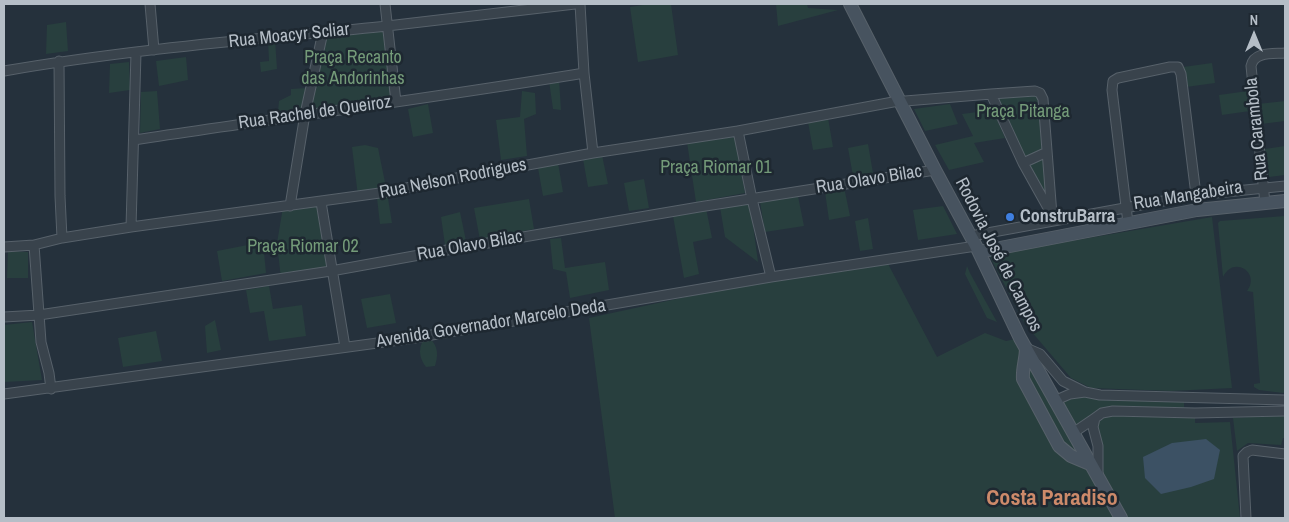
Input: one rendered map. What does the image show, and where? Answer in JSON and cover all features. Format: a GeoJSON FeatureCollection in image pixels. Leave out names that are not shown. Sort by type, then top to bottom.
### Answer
{"type":"FeatureCollection","features":[{"type":"Feature","properties":{"kind":"main road","name":"Rodovia José de Campos"},"geometry":{"type":"LineString","coordinates":[[850,4],[935,170],[976,245],[1026,348],[1121,518]]}},
{"type":"Feature","properties":{"kind":"main road","name":"Rua Mangabeira"},"geometry":{"type":"LineString","coordinates":[[976,245],[1128,223],[1196,210],[1285,200]]}},
{"type":"Feature","properties":{"kind":"main road"},"geometry":{"type":"LineString","coordinates":[[1026,348],[1026,361],[1022,372],[1023,379],[1044,416],[1052,435],[1059,446],[1071,456],[1090,464]]}},
{"type":"Feature","properties":{"kind":"main road"},"geometry":{"type":"LineString","coordinates":[[1044,416],[1054,401]]}},
{"type":"Feature","properties":{"kind":"main road"},"geometry":{"type":"LineString","coordinates":[[1052,435],[1062,437],[1073,433]]}},
{"type":"Feature","properties":{"kind":"street"},"geometry":{"type":"LineString","coordinates":[[150,4],[154,50]]}},
{"type":"Feature","properties":{"kind":"street"},"geometry":{"type":"LineString","coordinates":[[385,4],[396,102]]}},
{"type":"Feature","properties":{"kind":"street","name":"Rua Moacyr Scliar"},"geometry":{"type":"LineString","coordinates":[[4,71],[59,61],[575,4]]}},
{"type":"Feature","properties":{"kind":"street"},"geometry":{"type":"LineString","coordinates":[[580,4],[584,73],[593,153]]}},
{"type":"Feature","properties":{"kind":"street"},"geometry":{"type":"LineString","coordinates":[[290,206],[305,114],[323,32]]}},
{"type":"Feature","properties":{"kind":"street"},"geometry":{"type":"LineString","coordinates":[[131,227],[136,53]]}},
{"type":"Feature","properties":{"kind":"street","name":"Rua Carambola"},"geometry":{"type":"LineString","coordinates":[[1265,202],[1251,66],[1255,57],[1263,54],[1285,53]]}},
{"type":"Feature","properties":{"kind":"street"},"geometry":{"type":"LineString","coordinates":[[59,61],[62,238]]}},
{"type":"Feature","properties":{"kind":"street"},"geometry":{"type":"LineString","coordinates":[[1128,223],[1112,90],[1113,81],[1118,78],[1178,67],[1181,74],[1196,195]]}},
{"type":"Feature","properties":{"kind":"street","name":"Rua Rachel de Queiroz"},"geometry":{"type":"LineString","coordinates":[[134,140],[305,114],[451,95],[584,73]]}},
{"type":"Feature","properties":{"kind":"street"},"geometry":{"type":"LineString","coordinates":[[1035,91],[1040,93],[1043,99],[1053,218],[1023,163],[991,94],[1035,91]]}},
{"type":"Feature","properties":{"kind":"street","name":"Rua Nelson Rodrigues"},"geometry":{"type":"LineString","coordinates":[[4,246],[34,245],[62,238],[131,227],[388,192],[593,153],[738,131],[900,102],[991,94]]}},
{"type":"Feature","properties":{"kind":"street"},"geometry":{"type":"LineString","coordinates":[[738,131],[771,277]]}},
{"type":"Feature","properties":{"kind":"street"},"geometry":{"type":"LineString","coordinates":[[1023,163],[1048,152]]}},
{"type":"Feature","properties":{"kind":"street","name":"Rua Olavo Bilac"},"geometry":{"type":"LineString","coordinates":[[4,316],[39,315],[331,271],[476,245],[935,170]]}},
{"type":"Feature","properties":{"kind":"street","name":"Avenida Governador Marcelo Deda"},"geometry":{"type":"LineString","coordinates":[[4,394],[414,338],[771,277],[976,245],[1053,218],[1126,209],[1196,195],[1285,186]]}},
{"type":"Feature","properties":{"kind":"street"},"geometry":{"type":"LineString","coordinates":[[321,202],[345,347]]}},
{"type":"Feature","properties":{"kind":"street"},"geometry":{"type":"LineString","coordinates":[[34,245],[41,342],[51,389]]}},
{"type":"Feature","properties":{"kind":"street"},"geometry":{"type":"LineString","coordinates":[[1026,348],[1040,354],[1063,381],[1085,392],[1100,395],[1285,400]]}},
{"type":"Feature","properties":{"kind":"street"},"geometry":{"type":"LineString","coordinates":[[1054,401],[1070,394],[1085,392]]}},
{"type":"Feature","properties":{"kind":"street"},"geometry":{"type":"LineString","coordinates":[[1183,397],[1184,413]]}},
{"type":"Feature","properties":{"kind":"street"},"geometry":{"type":"LineString","coordinates":[[1240,398],[1240,412]]}},
{"type":"Feature","properties":{"kind":"street"},"geometry":{"type":"LineString","coordinates":[[1073,433],[1102,413],[1113,411],[1184,413],[1285,411]]}},
{"type":"Feature","properties":{"kind":"street"},"geometry":{"type":"LineString","coordinates":[[1095,418],[1093,427],[1098,446],[1098,478]]}},
{"type":"Feature","properties":{"kind":"street"},"geometry":{"type":"LineString","coordinates":[[1246,518],[1243,456],[1252,450],[1285,454]]}},
{"type":"Feature","properties":{"kind":"green space"},"geometry":{"type":"Polygon","coordinates":[[[650,4],[671,4],[678,55],[638,62],[630,7],[650,4]]]}},
{"type":"Feature","properties":{"kind":"green space"},"geometry":{"type":"Polygon","coordinates":[[[776,4],[807,4],[808,8],[838,10],[778,26],[776,4]]]}},
{"type":"Feature","properties":{"kind":"green space"},"geometry":{"type":"Polygon","coordinates":[[[66,22],[68,51],[46,54],[47,25],[66,22]]]}},
{"type":"Feature","properties":{"kind":"green space","name":"Praça Recanto das Andorinhas"},"geometry":{"type":"Polygon","coordinates":[[[384,29],[391,97],[308,110],[325,34],[384,29]]]}},
{"type":"Feature","properties":{"kind":"green space"},"geometry":{"type":"Polygon","coordinates":[[[275,39],[277,69],[261,72],[260,62],[269,61],[268,40],[275,39]]]}},
{"type":"Feature","properties":{"kind":"green space"},"geometry":{"type":"Polygon","coordinates":[[[186,57],[188,80],[159,86],[156,61],[186,57]]]}},
{"type":"Feature","properties":{"kind":"green space"},"geometry":{"type":"Polygon","coordinates":[[[129,62],[130,90],[109,93],[110,64],[129,62]]]}},
{"type":"Feature","properties":{"kind":"green space"},"geometry":{"type":"Polygon","coordinates":[[[1212,63],[1215,83],[1186,87],[1183,67],[1212,63]]]}},
{"type":"Feature","properties":{"kind":"green space"},"geometry":{"type":"Polygon","coordinates":[[[559,79],[561,110],[553,109],[549,81],[559,79]]]}},
{"type":"Feature","properties":{"kind":"green space"},"geometry":{"type":"Polygon","coordinates":[[[307,88],[303,109],[278,112],[279,101],[291,95],[291,89],[307,88]]]}},
{"type":"Feature","properties":{"kind":"green space"},"geometry":{"type":"Polygon","coordinates":[[[157,91],[160,129],[140,133],[141,92],[157,91]]]}},
{"type":"Feature","properties":{"kind":"green space"},"geometry":{"type":"Polygon","coordinates":[[[522,91],[535,93],[536,114],[524,119],[527,156],[501,160],[496,120],[520,117],[522,91]]]}},
{"type":"Feature","properties":{"kind":"green space"},"geometry":{"type":"Polygon","coordinates":[[[1248,91],[1250,111],[1222,115],[1219,95],[1248,91]]]}},
{"type":"Feature","properties":{"kind":"green space","name":"Praça Pitanga"},"geometry":{"type":"Polygon","coordinates":[[[1040,93],[1052,215],[991,94],[1040,93]]]}},
{"type":"Feature","properties":{"kind":"green space"},"geometry":{"type":"Polygon","coordinates":[[[1285,101],[1285,121],[1261,124],[1258,104],[1285,101]]]}},
{"type":"Feature","properties":{"kind":"green space"},"geometry":{"type":"Polygon","coordinates":[[[428,104],[433,133],[413,137],[408,109],[428,104]]]}},
{"type":"Feature","properties":{"kind":"green space"},"geometry":{"type":"Polygon","coordinates":[[[950,104],[958,124],[925,131],[914,109],[950,104]]]}},
{"type":"Feature","properties":{"kind":"green space"},"geometry":{"type":"Polygon","coordinates":[[[993,110],[1005,138],[974,143],[984,162],[949,170],[935,145],[973,136],[962,114],[993,110]]]}},
{"type":"Feature","properties":{"kind":"green space"},"geometry":{"type":"Polygon","coordinates":[[[828,118],[833,147],[813,150],[808,122],[828,118]]]}},
{"type":"Feature","properties":{"kind":"green space","name":"Praça Riomar 01"},"geometry":{"type":"Polygon","coordinates":[[[735,137],[745,193],[696,202],[687,142],[735,137]]]}},
{"type":"Feature","properties":{"kind":"green space"},"geometry":{"type":"Polygon","coordinates":[[[868,144],[873,173],[853,176],[848,148],[868,144]]]}},
{"type":"Feature","properties":{"kind":"green space"},"geometry":{"type":"Polygon","coordinates":[[[365,145],[378,148],[392,223],[380,224],[377,198],[386,193],[358,196],[352,147],[365,145]]]}},
{"type":"Feature","properties":{"kind":"green space"},"geometry":{"type":"Polygon","coordinates":[[[1285,146],[1285,175],[1269,177],[1265,149],[1285,146]]]}},
{"type":"Feature","properties":{"kind":"green space"},"geometry":{"type":"Polygon","coordinates":[[[602,155],[608,184],[588,187],[583,159],[602,155]]]}},
{"type":"Feature","properties":{"kind":"green space"},"geometry":{"type":"Polygon","coordinates":[[[558,163],[563,192],[543,196],[538,168],[558,163]]]}},
{"type":"Feature","properties":{"kind":"green space"},"geometry":{"type":"Polygon","coordinates":[[[644,179],[649,208],[629,211],[624,183],[644,179]]]}},
{"type":"Feature","properties":{"kind":"green space"},"geometry":{"type":"Polygon","coordinates":[[[844,187],[850,216],[829,220],[825,192],[844,187]]]}},
{"type":"Feature","properties":{"kind":"green space"},"geometry":{"type":"Polygon","coordinates":[[[798,196],[804,226],[765,232],[760,202],[798,196]]]}},
{"type":"Feature","properties":{"kind":"green space"},"geometry":{"type":"Polygon","coordinates":[[[529,199],[534,229],[480,240],[474,208],[529,199]]]}},
{"type":"Feature","properties":{"kind":"green space","name":"Praça Riomar 02"},"geometry":{"type":"Polygon","coordinates":[[[321,202],[331,271],[281,279],[277,243],[283,207],[321,202]]]}},
{"type":"Feature","properties":{"kind":"green space"},"geometry":{"type":"Polygon","coordinates":[[[750,203],[758,262],[725,237],[720,207],[750,203]]]}},
{"type":"Feature","properties":{"kind":"green space"},"geometry":{"type":"Polygon","coordinates":[[[943,206],[957,234],[918,240],[913,210],[943,206]]]}},
{"type":"Feature","properties":{"kind":"green space"},"geometry":{"type":"Polygon","coordinates":[[[706,208],[712,238],[693,242],[699,274],[684,278],[673,216],[706,208]]]}},
{"type":"Feature","properties":{"kind":"green space"},"geometry":{"type":"Polygon","coordinates":[[[460,212],[466,241],[445,245],[441,217],[460,212]]]}},
{"type":"Feature","properties":{"kind":"green space"},"geometry":{"type":"Polygon","coordinates":[[[1285,216],[1285,392],[1283,393],[1259,390],[1254,387],[1254,384],[1260,383],[1253,292],[1247,291],[1251,278],[1248,272],[1239,267],[1233,267],[1223,277],[1218,223],[1220,221],[1285,216]]]}},
{"type":"Feature","properties":{"kind":"green space"},"geometry":{"type":"Polygon","coordinates":[[[1212,217],[1232,388],[1171,391],[1091,388],[1071,378],[1025,324],[989,255],[1212,217]]]}},
{"type":"Feature","properties":{"kind":"green space"},"geometry":{"type":"Polygon","coordinates":[[[868,218],[873,249],[860,251],[855,221],[868,218]]]}},
{"type":"Feature","properties":{"kind":"green space"},"geometry":{"type":"Polygon","coordinates":[[[561,238],[565,268],[605,262],[609,290],[570,298],[566,272],[553,269],[550,239],[561,238]]]}},
{"type":"Feature","properties":{"kind":"green space"},"geometry":{"type":"Polygon","coordinates":[[[263,242],[266,273],[222,281],[217,251],[263,242]]]}},
{"type":"Feature","properties":{"kind":"green space"},"geometry":{"type":"Polygon","coordinates":[[[8,251],[28,252],[28,278],[7,278],[8,251]]]}},
{"type":"Feature","properties":{"kind":"green space"},"geometry":{"type":"Polygon","coordinates":[[[886,260],[937,357],[985,333],[1006,341],[1020,338],[1054,400],[1069,394],[1184,400],[1184,411],[1195,413],[1195,423],[1230,422],[1240,518],[615,518],[589,318],[787,275],[886,260]],[[1095,419],[1073,433],[1098,477],[1095,419]]]}},
{"type":"Feature","properties":{"kind":"green space"},"geometry":{"type":"Polygon","coordinates":[[[967,266],[997,322],[987,318],[965,274],[967,266]]]}},
{"type":"Feature","properties":{"kind":"green space"},"geometry":{"type":"Polygon","coordinates":[[[269,286],[273,309],[302,305],[306,336],[269,341],[264,311],[250,313],[246,290],[269,286]]]}},
{"type":"Feature","properties":{"kind":"green space"},"geometry":{"type":"Polygon","coordinates":[[[390,294],[396,323],[367,328],[361,299],[390,294]]]}},
{"type":"Feature","properties":{"kind":"green space"},"geometry":{"type":"Polygon","coordinates":[[[215,320],[221,350],[207,353],[205,326],[215,320]]]}},
{"type":"Feature","properties":{"kind":"green space"},"geometry":{"type":"Polygon","coordinates":[[[32,322],[42,380],[4,382],[4,325],[32,322]]]}},
{"type":"Feature","properties":{"kind":"green space"},"geometry":{"type":"Polygon","coordinates":[[[156,331],[162,361],[123,367],[118,338],[156,331]]]}},
{"type":"Feature","properties":{"kind":"green space"},"geometry":{"type":"Polygon","coordinates":[[[426,336],[435,345],[437,357],[435,366],[426,367],[420,355],[420,348],[426,336]]]}},
{"type":"Feature","properties":{"kind":"green space"},"geometry":{"type":"Polygon","coordinates":[[[1285,415],[1285,438],[1283,438],[1281,445],[1248,443],[1237,451],[1233,418],[1285,415]]]}},
{"type":"Feature","properties":{"kind":"water"},"geometry":{"type":"Polygon","coordinates":[[[1206,439],[1220,450],[1214,479],[1161,494],[1145,478],[1143,457],[1172,443],[1206,439]]]}},
{"type":"Feature","properties":{"kind":"place","name":"ConstruBarra"},"geometry":{"type":"Point","coordinates":[1010,217]}},
{"type":"Feature","properties":{"kind":"district","name":"Costa Paradiso"},"geometry":{"type":"Point","coordinates":[1052,499]}}]}
